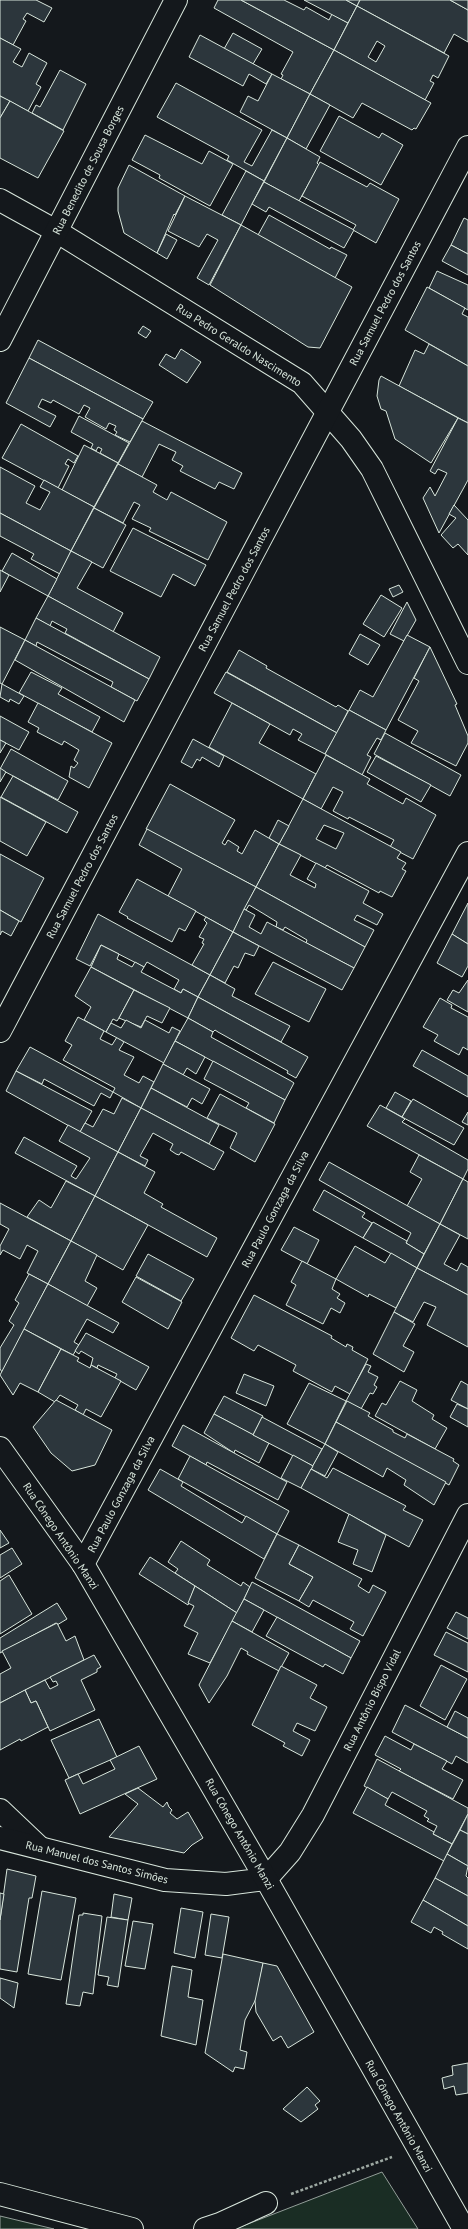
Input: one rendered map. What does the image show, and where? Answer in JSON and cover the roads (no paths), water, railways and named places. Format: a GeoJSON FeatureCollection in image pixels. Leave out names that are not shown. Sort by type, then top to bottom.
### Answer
{"type":"FeatureCollection","features":[{"type":"Feature","properties":{"kind":"street","name":"Rua Benedito de Sousa Borges"},"geometry":{"type":"LineString","coordinates":[[0,340],[176,0]]}},
{"type":"Feature","properties":{"kind":"street","name":"Rua Samuel Pedro dos Santos"},"geometry":{"type":"LineString","coordinates":[[0,1031],[468,147]]}},
{"type":"Feature","properties":{"kind":"street","name":"Rua Pedro Geraldo Nascimento"},"geometry":{"type":"LineString","coordinates":[[0,200],[56,231],[302,383],[352,439],[372,469],[468,663]]}},
{"type":"Feature","properties":{"kind":"street","name":"Rua Paulo Gonzaga da Silva"},"geometry":{"type":"LineString","coordinates":[[83,1564],[468,853]]}},
{"type":"Feature","properties":{"kind":"street","name":"Rua Cônego Antônio Manzi"},"geometry":{"type":"LineString","coordinates":[[0,1448],[83,1564],[266,1879],[415,2145],[464,2229]]}},
{"type":"Feature","properties":{"kind":"street","name":"Rua Antônio Bispo Vidal"},"geometry":{"type":"LineString","coordinates":[[266,1879],[290,1852],[313,1815],[468,1514]]}},
{"type":"Feature","properties":{"kind":"street"},"geometry":{"type":"LineString","coordinates":[[0,1810],[40,1848]]}},
{"type":"Feature","properties":{"kind":"street","name":"Rua Manuel dos Santos Simões"},"geometry":{"type":"LineString","coordinates":[[0,1838],[165,1880],[226,1884],[266,1879]]}},
{"type":"Feature","properties":{"kind":"street"},"geometry":{"type":"LineString","coordinates":[[0,2194],[132,2229]]}},
{"type":"Feature","properties":{"kind":"street"},"geometry":{"type":"LineString","coordinates":[[205,2229],[220,2224],[266,2203]]}}]}
